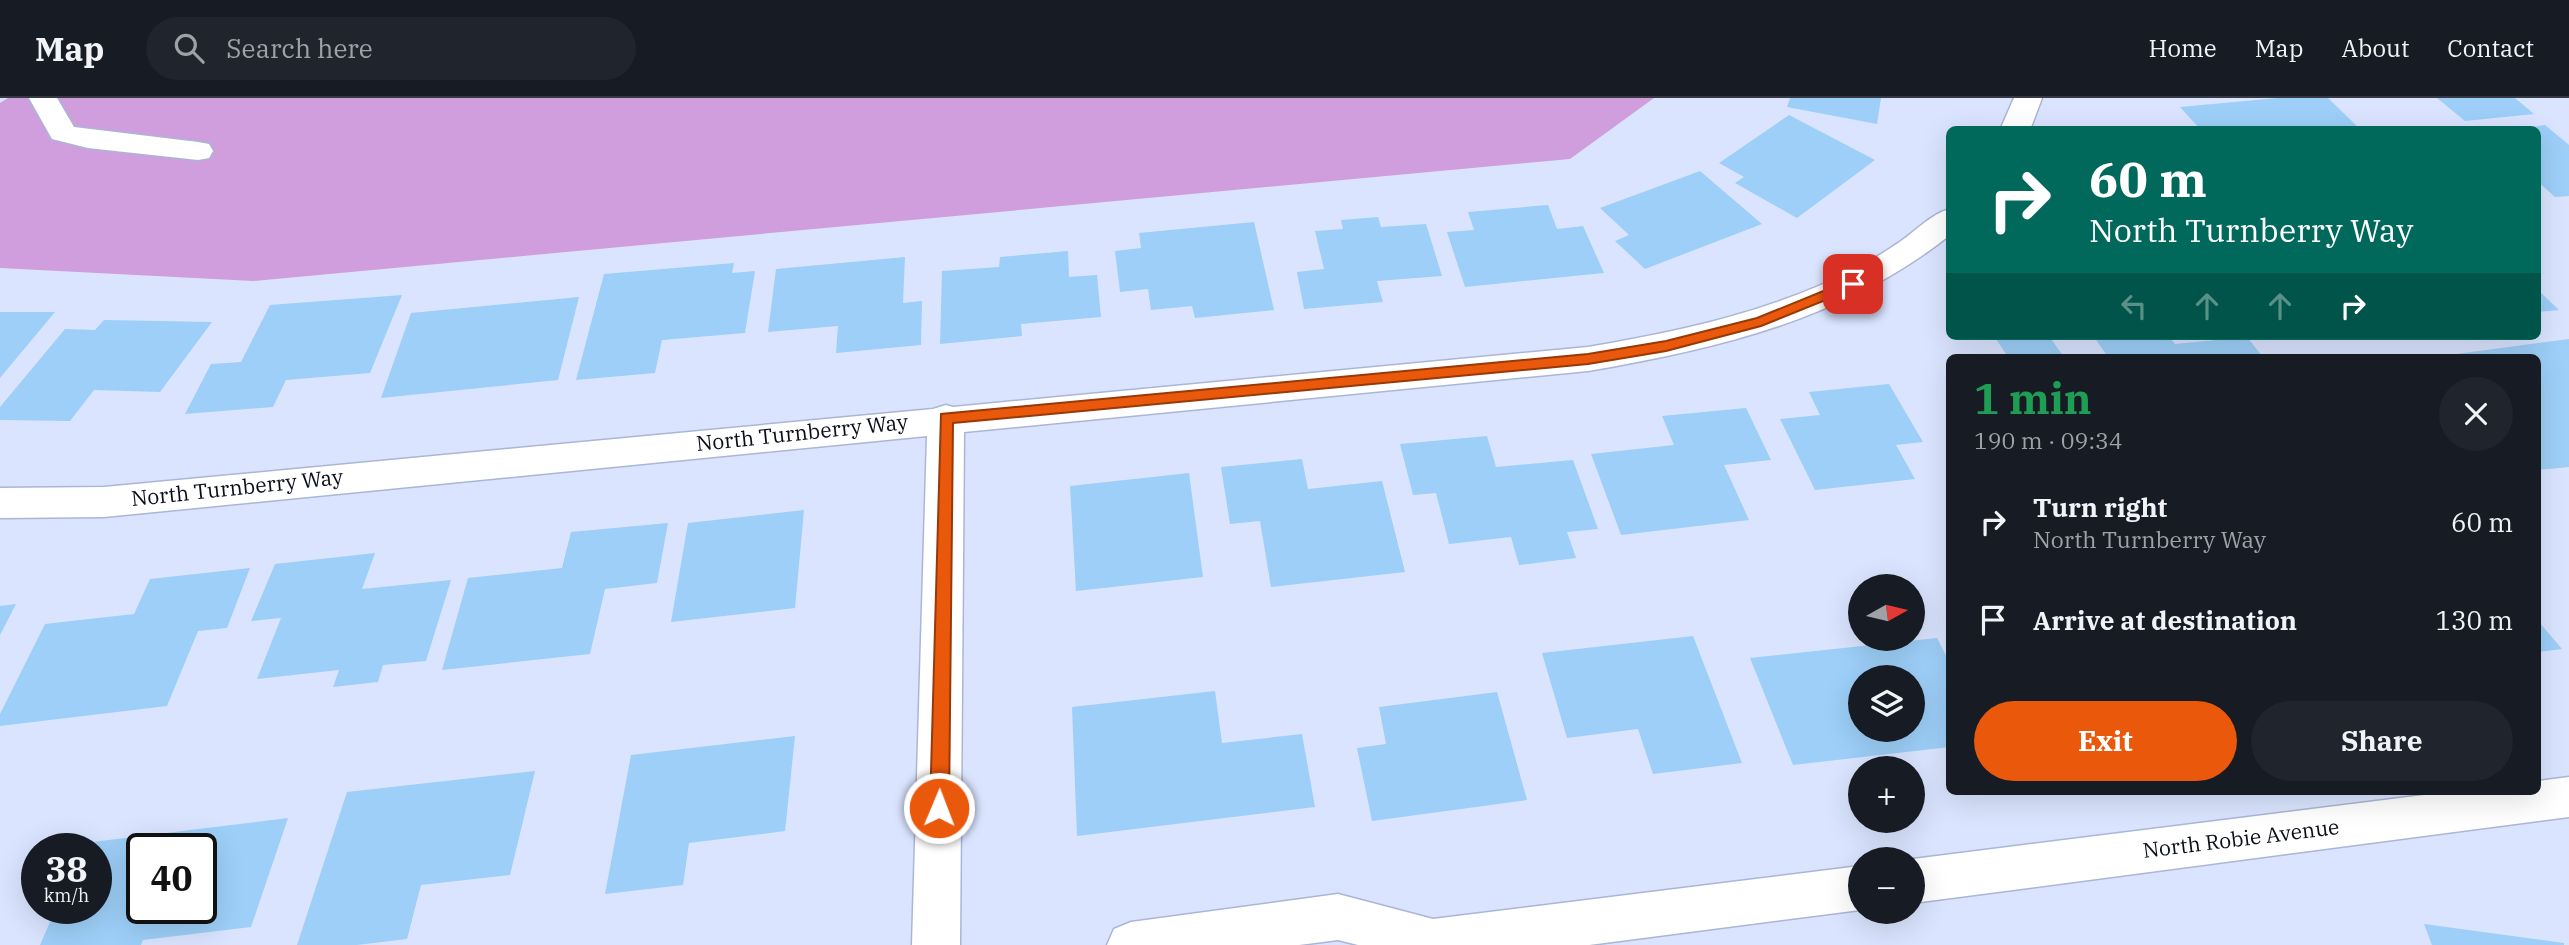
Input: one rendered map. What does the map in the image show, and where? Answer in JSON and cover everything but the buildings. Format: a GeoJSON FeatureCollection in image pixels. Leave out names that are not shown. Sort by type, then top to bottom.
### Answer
{"type":"FeatureCollection","features":[{"type":"Feature","properties":{"kind":"street"},"geometry":{"type":"LineString","coordinates":[[43,98],[63,133],[88,139],[198,151]]}},
{"type":"Feature","properties":{"kind":"street"},"geometry":{"type":"LineString","coordinates":[[2017,126],[2028,98]]}},
{"type":"Feature","properties":{"kind":"street","name":"North Turnberry Way"},"geometry":{"type":"LineString","coordinates":[[0,503],[104,502],[946,418],[1588,359],[1666,346],[1761,322],[1835,294],[1889,265],[1946,222]]}},
{"type":"Feature","properties":{"kind":"street"},"geometry":{"type":"LineString","coordinates":[[936,945],[946,418]]}},
{"type":"Feature","properties":{"kind":"street","name":"North Robie Avenue"},"geometry":{"type":"LineString","coordinates":[[1925,879],[2569,797]]}},
{"type":"Feature","properties":{"kind":"street"},"geometry":{"type":"LineString","coordinates":[[1131,945],[1338,917],[1432,944],[1848,890]]}},
{"type":"Feature","properties":{"kind":"shaded area"},"geometry":{"type":"Polygon","coordinates":[[[8,98],[1654,98],[1570,159],[253,281],[0,268],[0,103],[8,98]]]}},
{"type":"Feature","properties":{"kind":"route"},"geometry":{"type":"LineString","coordinates":[[939,808],[946,418],[1588,359],[1666,346],[1761,322],[1835,294],[1853,284]]}}]}
